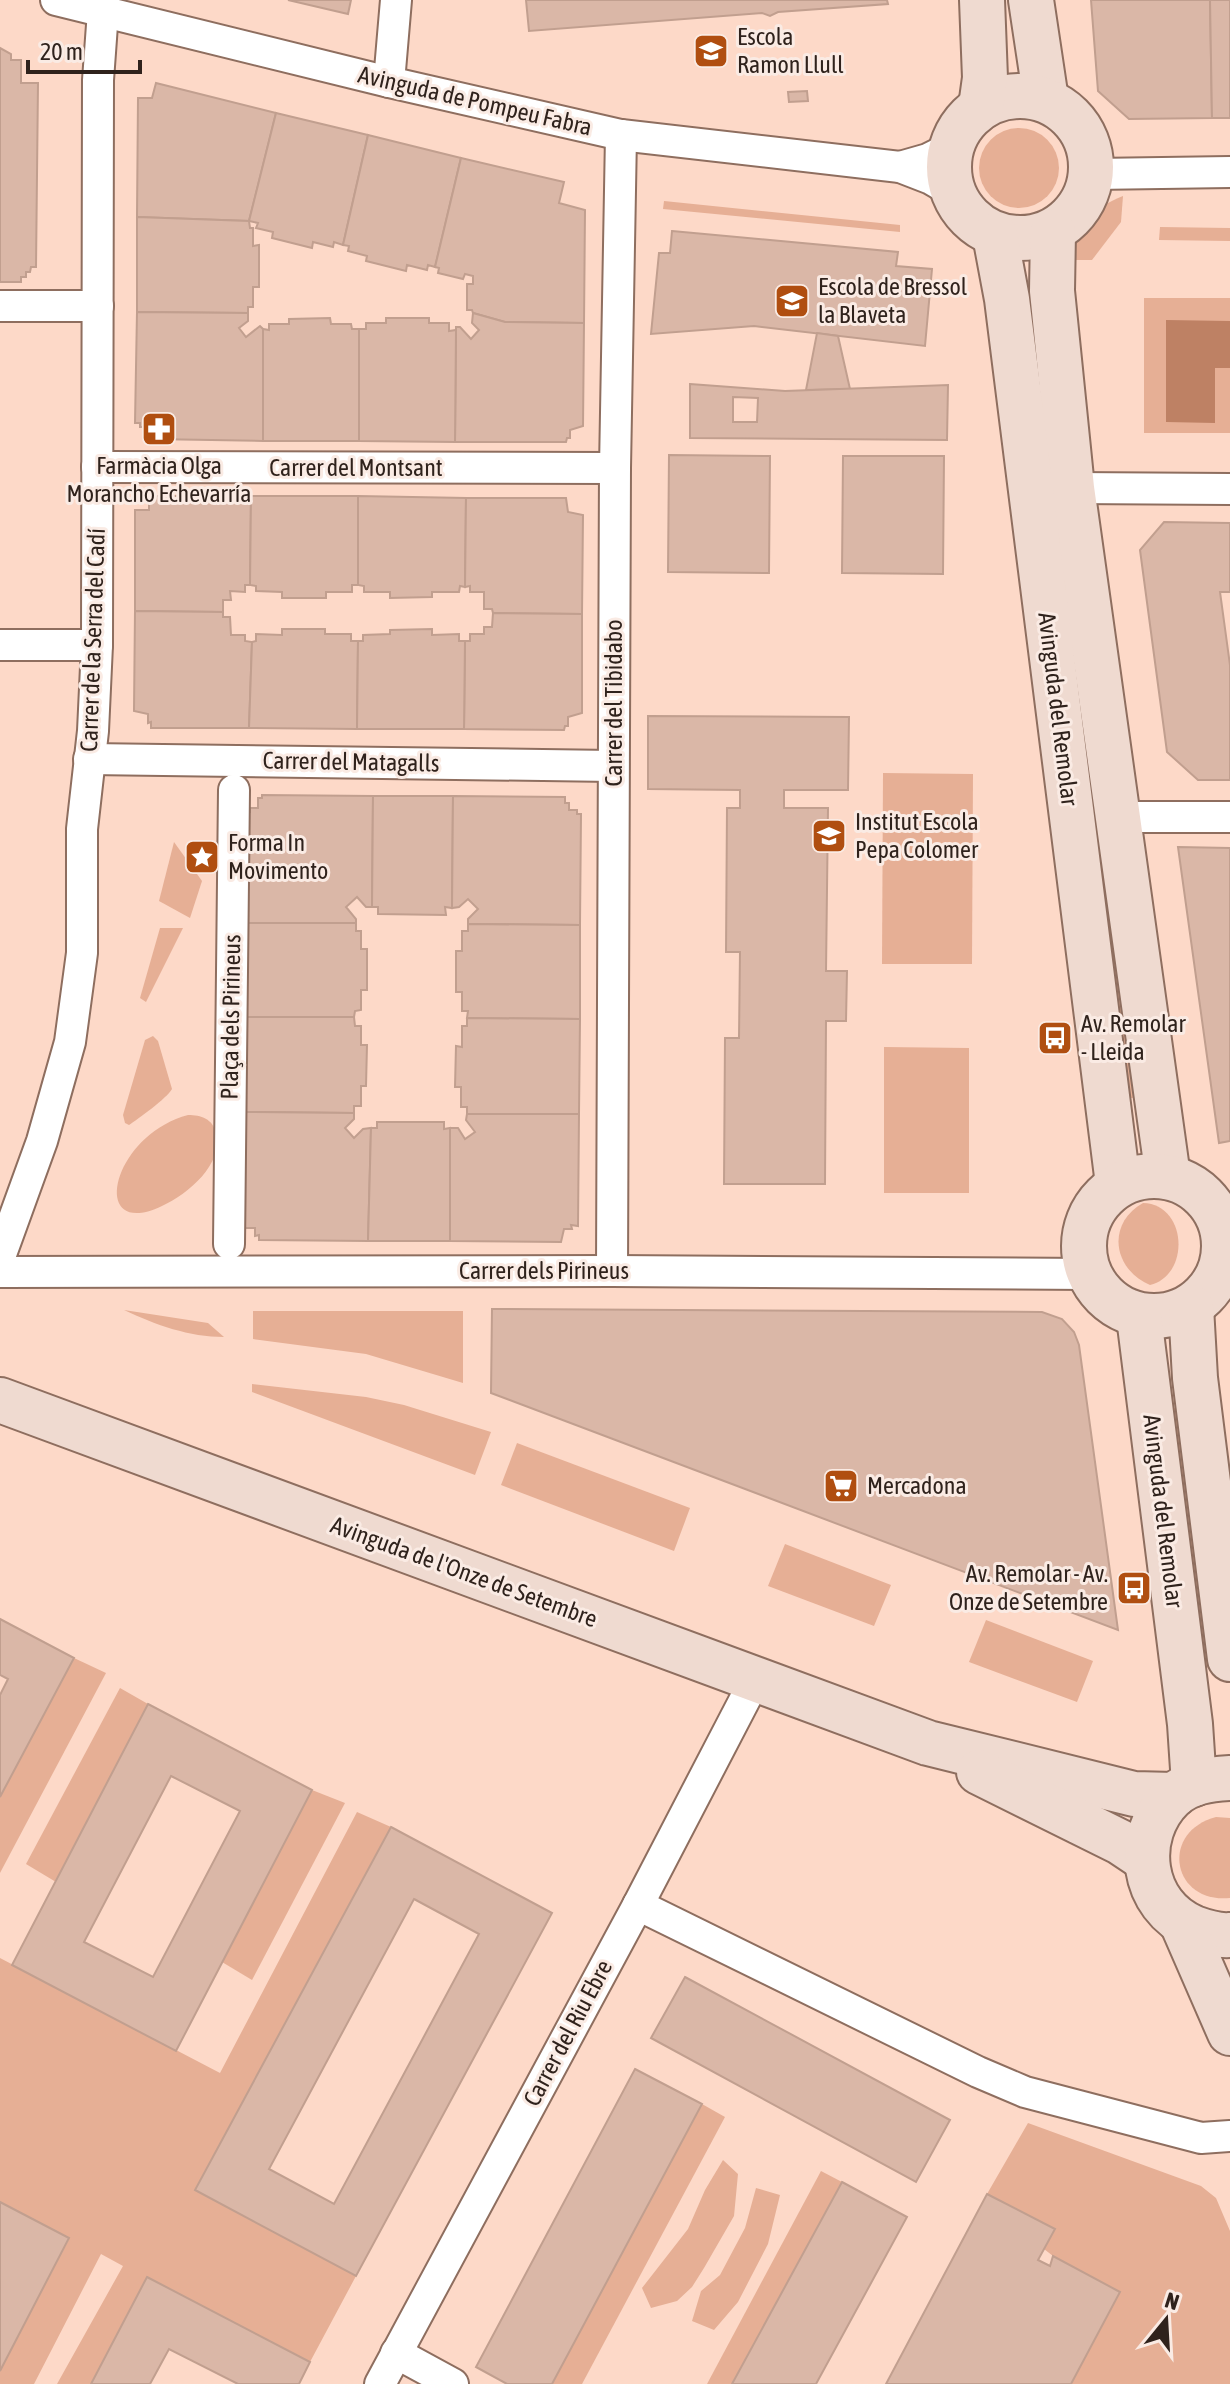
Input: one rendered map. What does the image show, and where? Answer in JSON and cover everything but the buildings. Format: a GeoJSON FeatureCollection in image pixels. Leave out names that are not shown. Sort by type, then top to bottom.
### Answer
{"type":"FeatureCollection","features":[{"type":"Feature","properties":{"kind":"street","name":"Avinguda de Pompeu Fabra"},"geometry":{"type":"LineString","coordinates":[[56,0],[621,135],[900,167],[955,193]]}},
{"type":"Feature","properties":{"kind":"street"},"geometry":{"type":"LineString","coordinates":[[389,82],[396,0]]}},
{"type":"Feature","properties":{"kind":"street"},"geometry":{"type":"LineString","coordinates":[[981,107],[985,78],[982,0]]}},
{"type":"Feature","properties":{"kind":"street"},"geometry":{"type":"LineString","coordinates":[[1031,0],[1046,100]]}},
{"type":"Feature","properties":{"kind":"street","name":"Carrer de la Serra del Cadí"},"geometry":{"type":"LineString","coordinates":[[0,1257],[42,1141],[70,1042],[82,953],[82,829],[97,645],[98,80],[103,11]]}},
{"type":"Feature","properties":{"kind":"street"},"geometry":{"type":"LineString","coordinates":[[1021,95],[1046,100],[1074,120],[1088,145],[1094,174],[1088,194],[1074,216],[1053,232],[1019,240],[995,235],[972,220],[959,203],[949,178],[950,148],[961,125],[981,107],[1003,97],[1021,95]]}},
{"type":"Feature","properties":{"kind":"street","name":"Carrer del Tibidabo"},"geometry":{"type":"LineString","coordinates":[[612,1271],[615,468],[621,135]]}},
{"type":"Feature","properties":{"kind":"street","name":"Avinguda de Pompeu Fabra"},"geometry":{"type":"LineString","coordinates":[[900,167],[941,154],[950,148]]}},
{"type":"Feature","properties":{"kind":"street"},"geometry":{"type":"LineString","coordinates":[[1094,174],[1230,172]]}},
{"type":"Feature","properties":{"kind":"street","name":"Avinguda del Remolar"},"geometry":{"type":"LineString","coordinates":[[1053,232],[1052,291],[1072,488],[1161,1132],[1212,1199]]}},
{"type":"Feature","properties":{"kind":"street","name":"Avinguda del Remolar"},"geometry":{"type":"LineString","coordinates":[[995,235],[1007,299],[1118,1184]]}},
{"type":"Feature","properties":{"kind":"street"},"geometry":{"type":"LineString","coordinates":[[0,306],[98,306]]}},
{"type":"Feature","properties":{"kind":"street","name":"Carrer del Montsant"},"geometry":{"type":"LineString","coordinates":[[97,467],[615,468]]}},
{"type":"Feature","properties":{"kind":"street"},"geometry":{"type":"LineString","coordinates":[[1072,488],[1230,489]]}},
{"type":"Feature","properties":{"kind":"street"},"geometry":{"type":"LineString","coordinates":[[0,645],[97,645]]}},
{"type":"Feature","properties":{"kind":"street","name":"Carrer del Matagalls"},"geometry":{"type":"LineString","coordinates":[[89,759],[613,766]]}},
{"type":"Feature","properties":{"kind":"street","name":"Plaça dels Pirineus"},"geometry":{"type":"LineString","coordinates":[[229,1244],[234,790]]}},
{"type":"Feature","properties":{"kind":"street"},"geometry":{"type":"LineString","coordinates":[[1116,817],[1230,817]]}},
{"type":"Feature","properties":{"kind":"street"},"geometry":{"type":"LineString","coordinates":[[1161,1132],[1202,1168],[1212,1199],[1224,1253],[1217,1274],[1208,1292],[1191,1307],[1164,1317],[1139,1317],[1122,1310],[1102,1295],[1089,1274],[1083,1254],[1085,1229],[1095,1207],[1118,1184],[1145,1176],[1212,1199]]}},
{"type":"Feature","properties":{"kind":"street","name":"Carrer dels Pirineus"},"geometry":{"type":"LineString","coordinates":[[0,1272],[1089,1274]]}},
{"type":"Feature","properties":{"kind":"street","name":"Avinguda del Remolar"},"geometry":{"type":"LineString","coordinates":[[1191,1307],[1195,1378],[1220,1509],[1230,1659]]}},
{"type":"Feature","properties":{"kind":"street","name":"Avinguda del Remolar"},"geometry":{"type":"LineString","coordinates":[[1139,1317],[1199,1786]]}},
{"type":"Feature","properties":{"kind":"street","name":"Avinguda de l'Onze de Setembre"},"geometry":{"type":"LineString","coordinates":[[0,1400],[928,1743],[1134,1794],[1199,1786]]}},
{"type":"Feature","properties":{"kind":"street","name":"Carrer del Riu Ebre"},"geometry":{"type":"LineString","coordinates":[[380,2384],[638,1905],[755,1680]]}},
{"type":"Feature","properties":{"kind":"street","name":"Avinguda de l'Onze de Setembre"},"geometry":{"type":"LineString","coordinates":[[928,1743],[1006,1786],[1120,1842],[1147,1860]]}},
{"type":"Feature","properties":{"kind":"street"},"geometry":{"type":"LineString","coordinates":[[1199,1786],[1161,1810],[1151,1829],[1147,1860],[1154,1891],[1166,1909],[1182,1923],[1203,1931],[1230,1935]]}},
{"type":"Feature","properties":{"kind":"street"},"geometry":{"type":"LineString","coordinates":[[638,1905],[978,2072],[1025,2092],[1201,2138],[1230,2136]]}},
{"type":"Feature","properties":{"kind":"street"},"geometry":{"type":"LineString","coordinates":[[1182,1923],[1230,2033]]}},
{"type":"Feature","properties":{"kind":"street"},"geometry":{"type":"LineString","coordinates":[[396,2353],[453,2384]]}},
{"type":"Feature","properties":{"kind":"shaded area"},"geometry":{"type":"Polygon","coordinates":[[[1011,128],[1027,128],[1048,139],[1059,160],[1059,176],[1048,197],[1027,208],[1011,208],[997,202],[985,190],[979,176],[979,160],[985,146],[997,134],[1011,128]]]}},
{"type":"Feature","properties":{"kind":"shaded area"},"geometry":{"type":"Polygon","coordinates":[[[1123,196],[1121,222],[1092,260],[1066,260],[1074,238],[1086,220],[1123,196]]]}},
{"type":"Feature","properties":{"kind":"shaded area"},"geometry":{"type":"Polygon","coordinates":[[[664,201],[900,225],[900,232],[663,209],[664,201]]]}},
{"type":"Feature","properties":{"kind":"shaded area"},"geometry":{"type":"Polygon","coordinates":[[[1160,227],[1230,228],[1230,241],[1159,240],[1160,227]]]}},
{"type":"Feature","properties":{"kind":"shaded area"},"geometry":{"type":"Polygon","coordinates":[[[1144,298],[1230,298],[1230,433],[1144,433],[1144,298]]]}},
{"type":"Feature","properties":{"kind":"shaded area"},"geometry":{"type":"Polygon","coordinates":[[[1166,320],[1230,321],[1230,368],[1215,368],[1215,423],[1166,422],[1166,320]]]}},
{"type":"Feature","properties":{"kind":"shaded area"},"geometry":{"type":"Polygon","coordinates":[[[883,773],[973,774],[972,964],[882,964],[883,773]]]}},
{"type":"Feature","properties":{"kind":"shaded area"},"geometry":{"type":"Polygon","coordinates":[[[1095,797],[1135,1098],[1123,1098],[1081,799],[1095,797]]]}},
{"type":"Feature","properties":{"kind":"shaded area"},"geometry":{"type":"Polygon","coordinates":[[[174,842],[202,881],[190,918],[159,901],[174,842]]]}},
{"type":"Feature","properties":{"kind":"shaded area"},"geometry":{"type":"Polygon","coordinates":[[[160,928],[183,928],[146,1002],[140,998],[160,928]]]}},
{"type":"Feature","properties":{"kind":"shaded area"},"geometry":{"type":"Polygon","coordinates":[[[153,1036],[158,1041],[172,1089],[129,1125],[125,1123],[123,1115],[145,1040],[153,1036]]]}},
{"type":"Feature","properties":{"kind":"shaded area"},"geometry":{"type":"Polygon","coordinates":[[[884,1047],[969,1048],[969,1193],[884,1193],[884,1047]]]}},
{"type":"Feature","properties":{"kind":"shaded area"},"geometry":{"type":"Polygon","coordinates":[[[188,1115],[206,1119],[214,1128],[217,1145],[209,1167],[193,1186],[162,1206],[139,1213],[124,1210],[118,1198],[118,1182],[126,1162],[141,1143],[161,1126],[188,1115]]]}},
{"type":"Feature","properties":{"kind":"shaded area"},"geometry":{"type":"Polygon","coordinates":[[[1143,1203],[1158,1206],[1168,1215],[1178,1241],[1172,1268],[1163,1279],[1150,1285],[1128,1268],[1119,1246],[1123,1222],[1143,1203]]]}},
{"type":"Feature","properties":{"kind":"shaded area"},"geometry":{"type":"Polygon","coordinates":[[[124,1310],[208,1323],[224,1337],[173,1329],[124,1310]]]}},
{"type":"Feature","properties":{"kind":"shaded area"},"geometry":{"type":"Polygon","coordinates":[[[253,1311],[463,1311],[463,1383],[366,1354],[253,1339],[253,1311]]]}},
{"type":"Feature","properties":{"kind":"shaded area"},"geometry":{"type":"Polygon","coordinates":[[[252,1384],[366,1397],[404,1405],[491,1432],[475,1475],[252,1392],[252,1384]]]}},
{"type":"Feature","properties":{"kind":"shaded area"},"geometry":{"type":"Polygon","coordinates":[[[1168,1408],[1177,1408],[1213,1667],[1203,1668],[1168,1408]]]}},
{"type":"Feature","properties":{"kind":"shaded area"},"geometry":{"type":"Polygon","coordinates":[[[517,1443],[690,1508],[674,1551],[501,1485],[517,1443]]]}},
{"type":"Feature","properties":{"kind":"shaded area"},"geometry":{"type":"Polygon","coordinates":[[[785,1544],[891,1585],[874,1626],[768,1586],[785,1544]]]}},
{"type":"Feature","properties":{"kind":"shaded area"},"geometry":{"type":"Polygon","coordinates":[[[986,1620],[1093,1661],[1077,1702],[969,1662],[986,1620]]]}},
{"type":"Feature","properties":{"kind":"shaded area"},"geometry":{"type":"Polygon","coordinates":[[[74,1658],[106,1673],[0,1873],[0,1797],[74,1658]]]}},
{"type":"Feature","properties":{"kind":"shaded area"},"geometry":{"type":"Polygon","coordinates":[[[120,1688],[148,1704],[56,1882],[26,1864],[120,1688]]]}},
{"type":"Feature","properties":{"kind":"shaded area"},"geometry":{"type":"Polygon","coordinates":[[[312,1790],[345,1803],[252,1980],[222,1962],[312,1790]]]}},
{"type":"Feature","properties":{"kind":"shaded area"},"geometry":{"type":"Polygon","coordinates":[[[357,1812],[391,1827],[196,2190],[356,2276],[310,2362],[147,2278],[91,2384],[57,2384],[123,2266],[101,2254],[34,2384],[0,2384],[0,2371],[69,2239],[0,2202],[0,1958],[220,2073],[357,1812]]]}},
{"type":"Feature","properties":{"kind":"shaded area"},"geometry":{"type":"Polygon","coordinates":[[[1216,1817],[1230,1818],[1230,1898],[1210,1897],[1195,1890],[1185,1879],[1180,1865],[1180,1851],[1186,1837],[1198,1825],[1216,1817]]]}},
{"type":"Feature","properties":{"kind":"shaded area"},"geometry":{"type":"Polygon","coordinates":[[[702,2104],[725,2117],[582,2384],[552,2384],[702,2104]]]}},
{"type":"Feature","properties":{"kind":"shaded area"},"geometry":{"type":"Polygon","coordinates":[[[1028,2123],[1201,2186],[1216,2198],[1230,2231],[1230,2384],[1071,2384],[1120,2292],[1044,2249],[1054,2229],[987,2194],[1028,2123]]]}},
{"type":"Feature","properties":{"kind":"shaded area"},"geometry":{"type":"Polygon","coordinates":[[[723,2160],[738,2174],[734,2216],[692,2287],[677,2301],[651,2308],[642,2288],[688,2229],[705,2190],[723,2160]]]}},
{"type":"Feature","properties":{"kind":"shaded area"},"geometry":{"type":"Polygon","coordinates":[[[821,2171],[842,2182],[732,2384],[707,2384],[821,2171]]]}},
{"type":"Feature","properties":{"kind":"shaded area"},"geometry":{"type":"Polygon","coordinates":[[[756,2188],[780,2195],[768,2244],[738,2302],[714,2330],[692,2321],[701,2291],[720,2275],[745,2228],[756,2188]]]}},
{"type":"Feature","properties":{"kind":"place","name":"Escola Ramon Llull"},"geometry":{"type":"Point","coordinates":[711,51]}},
{"type":"Feature","properties":{"kind":"place","name":"Escola de Bressol la Blaveta"},"geometry":{"type":"Point","coordinates":[792,301]}},
{"type":"Feature","properties":{"kind":"place","name":"Farmàcia Olga Morancho Echevarría"},"geometry":{"type":"Point","coordinates":[159,429]}},
{"type":"Feature","properties":{"kind":"place","name":"Institut Escola Pepa Colomer"},"geometry":{"type":"Point","coordinates":[829,836]}},
{"type":"Feature","properties":{"kind":"place","name":"Forma In Movimento"},"geometry":{"type":"Point","coordinates":[202,857]}},
{"type":"Feature","properties":{"kind":"place","name":"Av. Remolar - Lleida"},"geometry":{"type":"Point","coordinates":[1055,1038]}},
{"type":"Feature","properties":{"kind":"place","name":"Mercadona"},"geometry":{"type":"Point","coordinates":[841,1486]}},
{"type":"Feature","properties":{"kind":"place","name":"Av. Remolar - Av. Onze de Setembre"},"geometry":{"type":"Point","coordinates":[1134,1588]}}]}
